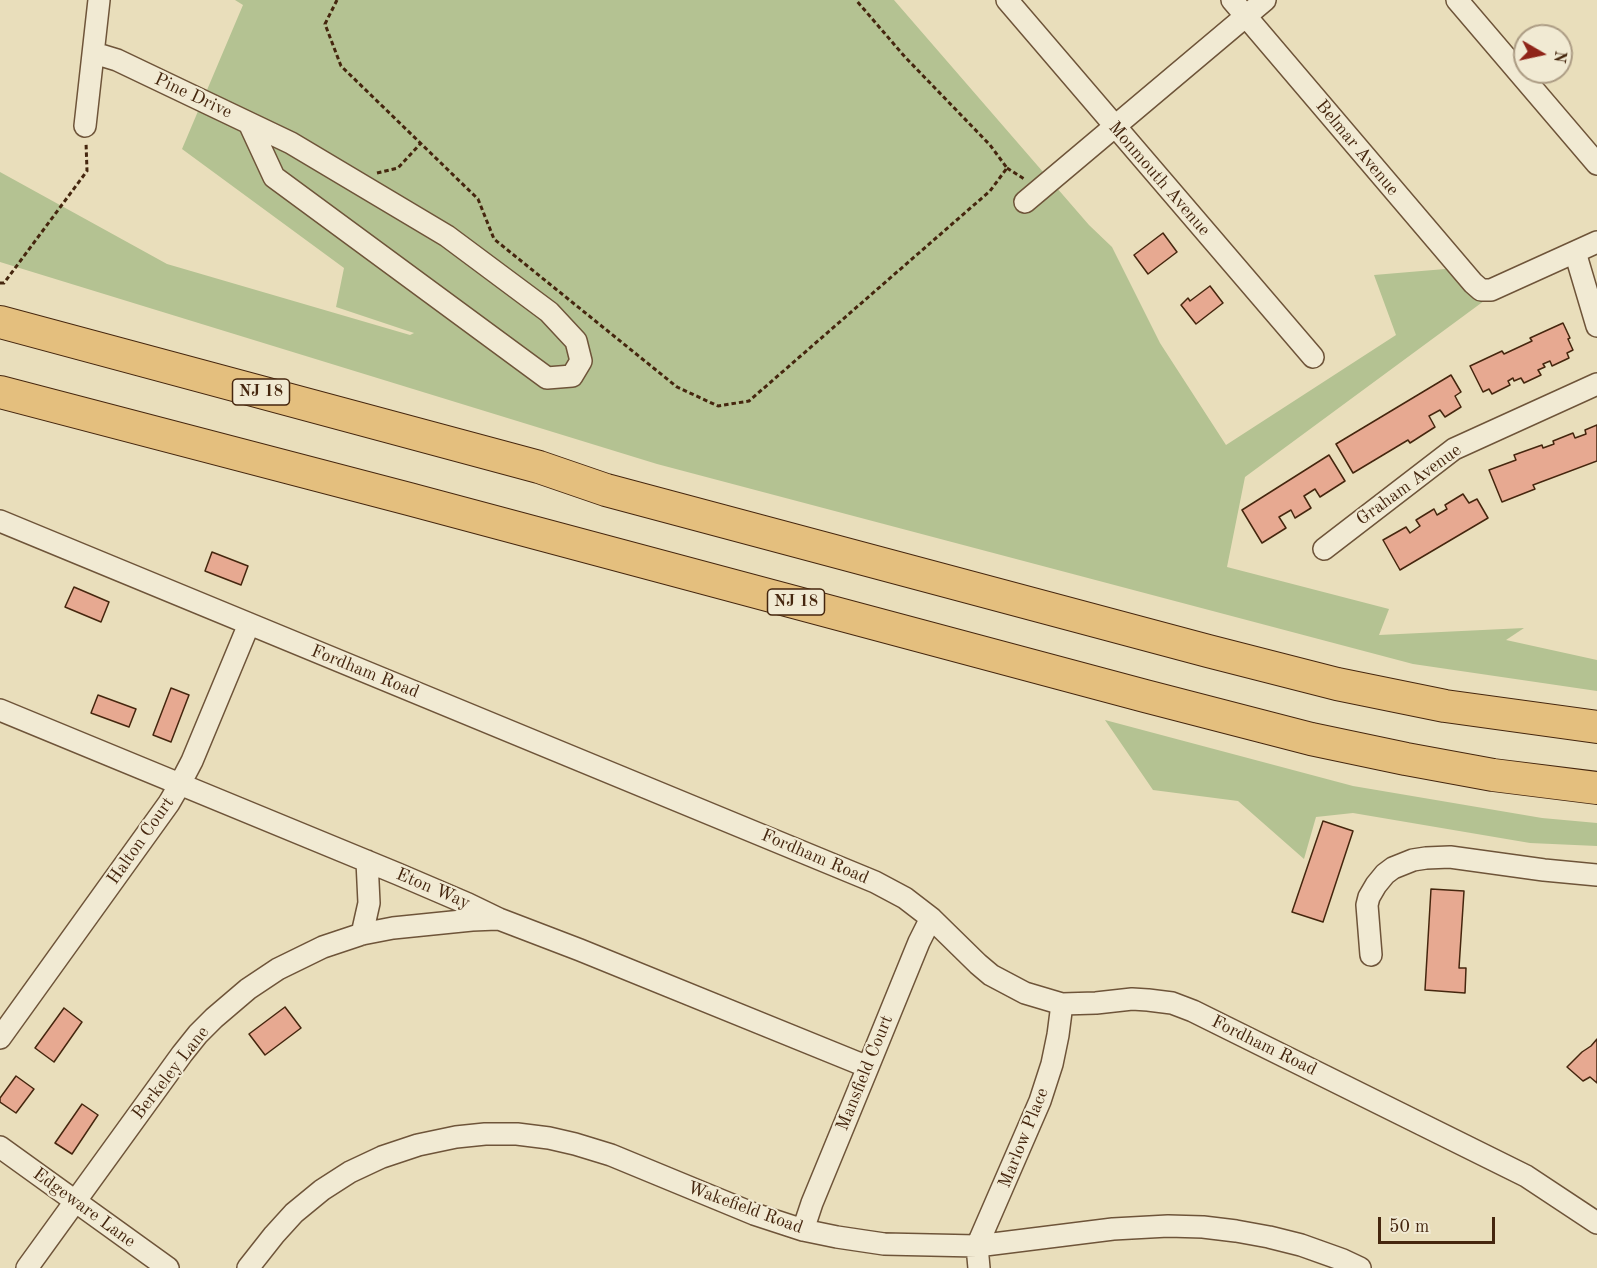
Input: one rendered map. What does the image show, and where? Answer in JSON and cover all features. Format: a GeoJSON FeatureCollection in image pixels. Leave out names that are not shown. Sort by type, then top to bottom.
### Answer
{"type":"FeatureCollection","features":[{"type":"Feature","properties":{"kind":"highway","name":"NJ 18"},"geometry":{"type":"LineString","coordinates":[[0,322],[530,465],[629,496],[1262,665],[1337,684],[1445,706],[1597,728]]}},
{"type":"Feature","properties":{"kind":"highway","name":"NJ 18"},"geometry":{"type":"LineString","coordinates":[[0,392],[1311,739],[1493,775],[1597,788]]}},
{"type":"Feature","properties":{"kind":"street"},"geometry":{"type":"LineString","coordinates":[[85,126],[99,0]]}},
{"type":"Feature","properties":{"kind":"street","name":"Monmouth Avenue"},"geometry":{"type":"LineString","coordinates":[[1006,0],[1313,357]]}},
{"type":"Feature","properties":{"kind":"street","name":"Belmar Avenue"},"geometry":{"type":"LineString","coordinates":[[1232,0],[1473,284],[1481,290],[1486,291],[1575,252]]}},
{"type":"Feature","properties":{"kind":"street"},"geometry":{"type":"LineString","coordinates":[[1025,202],[1265,0]]}},
{"type":"Feature","properties":{"kind":"street"},"geometry":{"type":"LineString","coordinates":[[1457,0],[1597,164]]}},
{"type":"Feature","properties":{"kind":"street","name":"Pine Drive"},"geometry":{"type":"LineString","coordinates":[[93,53],[117,60],[291,143],[447,236],[549,312],[576,341],[581,361],[573,376],[547,378],[274,177],[249,123]]}},
{"type":"Feature","properties":{"kind":"street"},"geometry":{"type":"LineString","coordinates":[[1597,242],[1575,252],[1597,326]]}},
{"type":"Feature","properties":{"kind":"street","name":"Graham Avenue"},"geometry":{"type":"LineString","coordinates":[[1324,549],[1454,449],[1597,384]]}},
{"type":"Feature","properties":{"kind":"street","name":"Fordham Road"},"geometry":{"type":"LineString","coordinates":[[0,521],[875,882],[904,898],[932,918],[991,975],[1025,993],[1062,1004],[1132,999],[1172,1003],[1193,1011],[1526,1176],[1597,1223]]}},
{"type":"Feature","properties":{"kind":"street","name":"Halton Court"},"geometry":{"type":"LineString","coordinates":[[0,1038],[169,803],[192,761],[249,624]]}},
{"type":"Feature","properties":{"kind":"street","name":"Eton Way"},"geometry":{"type":"LineString","coordinates":[[0,710],[458,899],[499,919],[867,1067]]}},
{"type":"Feature","properties":{"kind":"street"},"geometry":{"type":"LineString","coordinates":[[1371,955],[1367,905],[1369,897],[1385,874],[1413,860],[1450,857],[1597,875]]}},
{"type":"Feature","properties":{"kind":"street"},"geometry":{"type":"LineString","coordinates":[[362,934],[369,903],[367,861]]}},
{"type":"Feature","properties":{"kind":"street","name":"Mansfield Court"},"geometry":{"type":"LineString","coordinates":[[803,1230],[867,1067],[919,942],[932,918]]}},
{"type":"Feature","properties":{"kind":"street","name":"Berkeley Lane"},"geometry":{"type":"LineString","coordinates":[[27,1268],[182,1054],[214,1018],[248,989],[278,969],[323,947],[362,934],[393,928],[499,919]]}},
{"type":"Feature","properties":{"kind":"street","name":"Marlow Place"},"geometry":{"type":"LineString","coordinates":[[979,1268],[978,1246],[1040,1101],[1052,1064],[1062,1004]]}},
{"type":"Feature","properties":{"kind":"street","name":"Wakefield Road"},"geometry":{"type":"LineString","coordinates":[[248,1268],[294,1213],[322,1190],[350,1172],[382,1157],[418,1145],[456,1137],[517,1134],[549,1138],[611,1155],[754,1214],[803,1230],[837,1237],[884,1244],[978,1246],[1113,1229],[1203,1227],[1258,1235],[1301,1245],[1360,1268]]}},
{"type":"Feature","properties":{"kind":"street","name":"Edgeware Lane"},"geometry":{"type":"LineString","coordinates":[[0,1147],[168,1268]]}},
{"type":"Feature","properties":{"kind":"path"},"geometry":{"type":"LineString","coordinates":[[337,0],[325,24],[341,66],[478,199],[494,239],[677,387],[718,406],[749,401],[990,191],[1007,168],[990,145],[905,57],[856,0]]}},
{"type":"Feature","properties":{"kind":"path"},"geometry":{"type":"LineString","coordinates":[[2,283],[87,171],[85,126]]}},
{"type":"Feature","properties":{"kind":"path"},"geometry":{"type":"LineString","coordinates":[[353,180],[398,168],[421,144]]}},
{"type":"Feature","properties":{"kind":"green space"},"geometry":{"type":"Polygon","coordinates":[[[235,0],[894,0],[1089,225],[1112,247],[1160,343],[1226,445],[1396,335],[1374,275],[1457,268],[1488,298],[1245,477],[1227,567],[1389,609],[1379,635],[1524,628],[1506,640],[1597,660],[1597,691],[1413,664],[657,464],[0,262],[0,172],[167,264],[410,335],[414,333],[336,307],[344,268],[182,149],[243,5],[235,0]]]}},
{"type":"Feature","properties":{"kind":"green space"},"geometry":{"type":"Polygon","coordinates":[[[1105,720],[1353,786],[1542,818],[1597,823],[1597,846],[1530,843],[1353,813],[1316,817],[1304,859],[1238,801],[1153,790],[1105,720]]]}},
{"type":"Feature","properties":{"kind":"building"},"geometry":{"type":"Polygon","coordinates":[[[1163,233],[1177,252],[1148,274],[1134,255],[1163,233]]]}},
{"type":"Feature","properties":{"kind":"building"},"geometry":{"type":"Polygon","coordinates":[[[1210,286],[1223,303],[1196,324],[1181,305],[1188,298],[1190,301],[1210,286]]]}},
{"type":"Feature","properties":{"kind":"building"},"geometry":{"type":"Polygon","coordinates":[[[1563,323],[1573,350],[1567,353],[1569,358],[1552,366],[1550,361],[1543,364],[1545,367],[1538,370],[1541,375],[1524,383],[1521,378],[1514,381],[1513,378],[1508,381],[1510,385],[1492,394],[1489,389],[1483,392],[1470,366],[1502,351],[1504,354],[1532,341],[1530,338],[1563,323]]]}},
{"type":"Feature","properties":{"kind":"building"},"geometry":{"type":"Polygon","coordinates":[[[1451,375],[1461,392],[1455,396],[1461,407],[1445,417],[1440,410],[1429,416],[1435,427],[1410,443],[1408,440],[1353,473],[1336,444],[1451,375]]]}},
{"type":"Feature","properties":{"kind":"building"},"geometry":{"type":"Polygon","coordinates":[[[1597,425],[1597,461],[1533,485],[1535,489],[1502,502],[1489,470],[1516,460],[1514,455],[1542,445],[1543,448],[1554,444],[1553,441],[1573,433],[1575,438],[1586,434],[1585,430],[1597,425]]]}},
{"type":"Feature","properties":{"kind":"building"},"geometry":{"type":"Polygon","coordinates":[[[1329,455],[1345,481],[1320,497],[1315,489],[1304,496],[1311,508],[1295,518],[1291,510],[1279,517],[1286,528],[1262,543],[1242,510],[1329,455]]]}},
{"type":"Feature","properties":{"kind":"building"},"geometry":{"type":"Polygon","coordinates":[[[1463,494],[1469,503],[1477,499],[1488,518],[1400,570],[1383,540],[1406,527],[1410,533],[1420,526],[1416,520],[1434,509],[1437,515],[1447,509],[1445,505],[1463,494]]]}},
{"type":"Feature","properties":{"kind":"building"},"geometry":{"type":"Polygon","coordinates":[[[212,552],[248,566],[241,585],[205,571],[212,552]]]}},
{"type":"Feature","properties":{"kind":"building"},"geometry":{"type":"Polygon","coordinates":[[[74,587],[109,602],[101,622],[65,607],[74,587]]]}},
{"type":"Feature","properties":{"kind":"building"},"geometry":{"type":"Polygon","coordinates":[[[171,688],[189,695],[171,742],[153,735],[171,688]]]}},
{"type":"Feature","properties":{"kind":"building"},"geometry":{"type":"Polygon","coordinates":[[[98,695],[136,709],[129,727],[91,713],[98,695]]]}},
{"type":"Feature","properties":{"kind":"building"},"geometry":{"type":"Polygon","coordinates":[[[1323,821],[1353,831],[1323,922],[1292,912],[1323,821]]]}},
{"type":"Feature","properties":{"kind":"building"},"geometry":{"type":"Polygon","coordinates":[[[1431,889],[1464,891],[1459,968],[1466,968],[1465,993],[1425,990],[1431,889]]]}},
{"type":"Feature","properties":{"kind":"building"},"geometry":{"type":"Polygon","coordinates":[[[285,1007],[301,1028],[265,1055],[249,1034],[285,1007]]]}},
{"type":"Feature","properties":{"kind":"building"},"geometry":{"type":"Polygon","coordinates":[[[64,1008],[82,1022],[54,1062],[35,1048],[64,1008]]]}},
{"type":"Feature","properties":{"kind":"building"},"geometry":{"type":"Polygon","coordinates":[[[1597,1039],[1597,1083],[1590,1077],[1583,1081],[1567,1067],[1597,1039]]]}},
{"type":"Feature","properties":{"kind":"building"},"geometry":{"type":"Polygon","coordinates":[[[16,1076],[34,1089],[16,1113],[0,1102],[0,1098],[16,1076]]]}},
{"type":"Feature","properties":{"kind":"building"},"geometry":{"type":"Polygon","coordinates":[[[82,1104],[98,1115],[72,1154],[55,1143],[82,1104]]]}}]}
